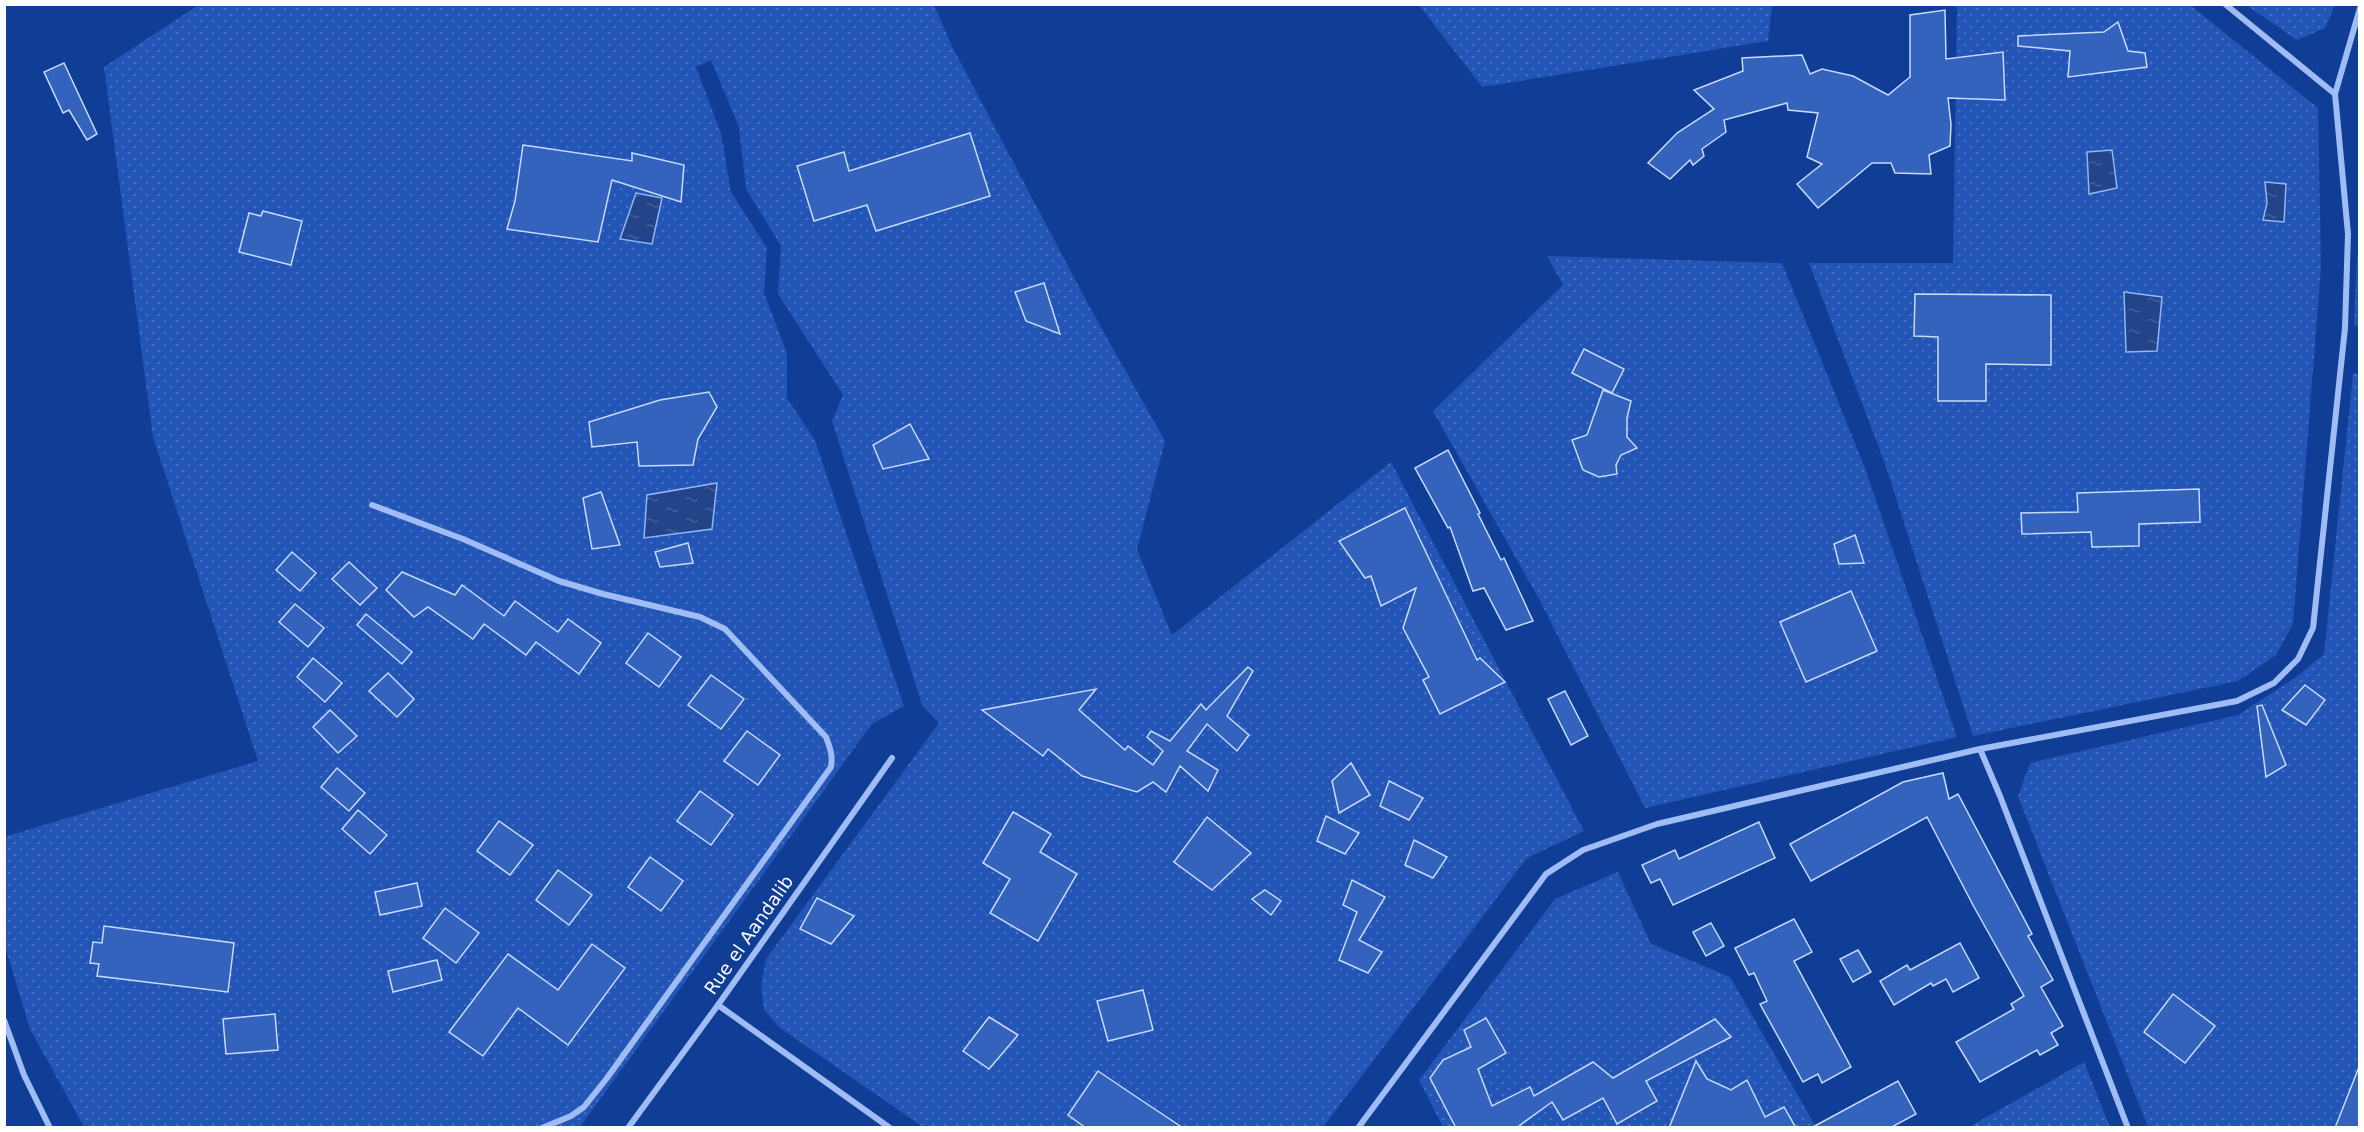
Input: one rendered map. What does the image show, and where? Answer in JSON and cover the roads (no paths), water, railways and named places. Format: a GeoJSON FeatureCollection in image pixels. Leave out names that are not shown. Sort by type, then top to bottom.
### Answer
{"type":"FeatureCollection","features":[{"type":"Feature","properties":{"kind":"street"},"geometry":{"type":"LineString","coordinates":[[2225,4],[2335,94]]}},
{"type":"Feature","properties":{"kind":"street"},"geometry":{"type":"LineString","coordinates":[[1358,1128],[1546,874],[1583,850],[1657,824],[1980,749],[2237,701],[2274,683],[2298,659],[2313,628],[2345,328],[2348,234],[2335,94],[2360,8]]}},
{"type":"Feature","properties":{"kind":"street"},"geometry":{"type":"LineString","coordinates":[[372,505],[462,539],[559,581],[700,617],[715,623],[725,629],[826,738],[830,748],[831,767],[607,1078],[584,1107],[571,1116],[542,1128]]}},
{"type":"Feature","properties":{"kind":"street"},"geometry":{"type":"LineString","coordinates":[[1980,749],[2128,1128]]}},
{"type":"Feature","properties":{"kind":"street","name":"Rue el Aandalib"},"geometry":{"type":"LineString","coordinates":[[628,1128],[718,1005],[892,758]]}},
{"type":"Feature","properties":{"kind":"street"},"geometry":{"type":"LineString","coordinates":[[718,1005],[890,1128]]}},
{"type":"Feature","properties":{"kind":"street"},"geometry":{"type":"LineString","coordinates":[[4,1020],[24,1075],[50,1128]]}},
{"type":"Feature","properties":{"kind":"water"},"geometry":{"type":"Polygon","coordinates":[[[2112,150],[2117,188],[2089,194],[2087,152],[2112,150]]]}},
{"type":"Feature","properties":{"kind":"water"},"geometry":{"type":"Polygon","coordinates":[[[2265,182],[2286,184],[2284,222],[2263,220],[2267,203],[2265,182]]]}},
{"type":"Feature","properties":{"kind":"water"},"geometry":{"type":"Polygon","coordinates":[[[636,193],[662,198],[652,244],[620,239],[636,193]]]}},
{"type":"Feature","properties":{"kind":"water"},"geometry":{"type":"Polygon","coordinates":[[[2124,292],[2162,297],[2157,351],[2126,352],[2124,292]]]}},
{"type":"Feature","properties":{"kind":"water"},"geometry":{"type":"Polygon","coordinates":[[[717,483],[712,529],[644,538],[647,495],[717,483]]]}}]}
